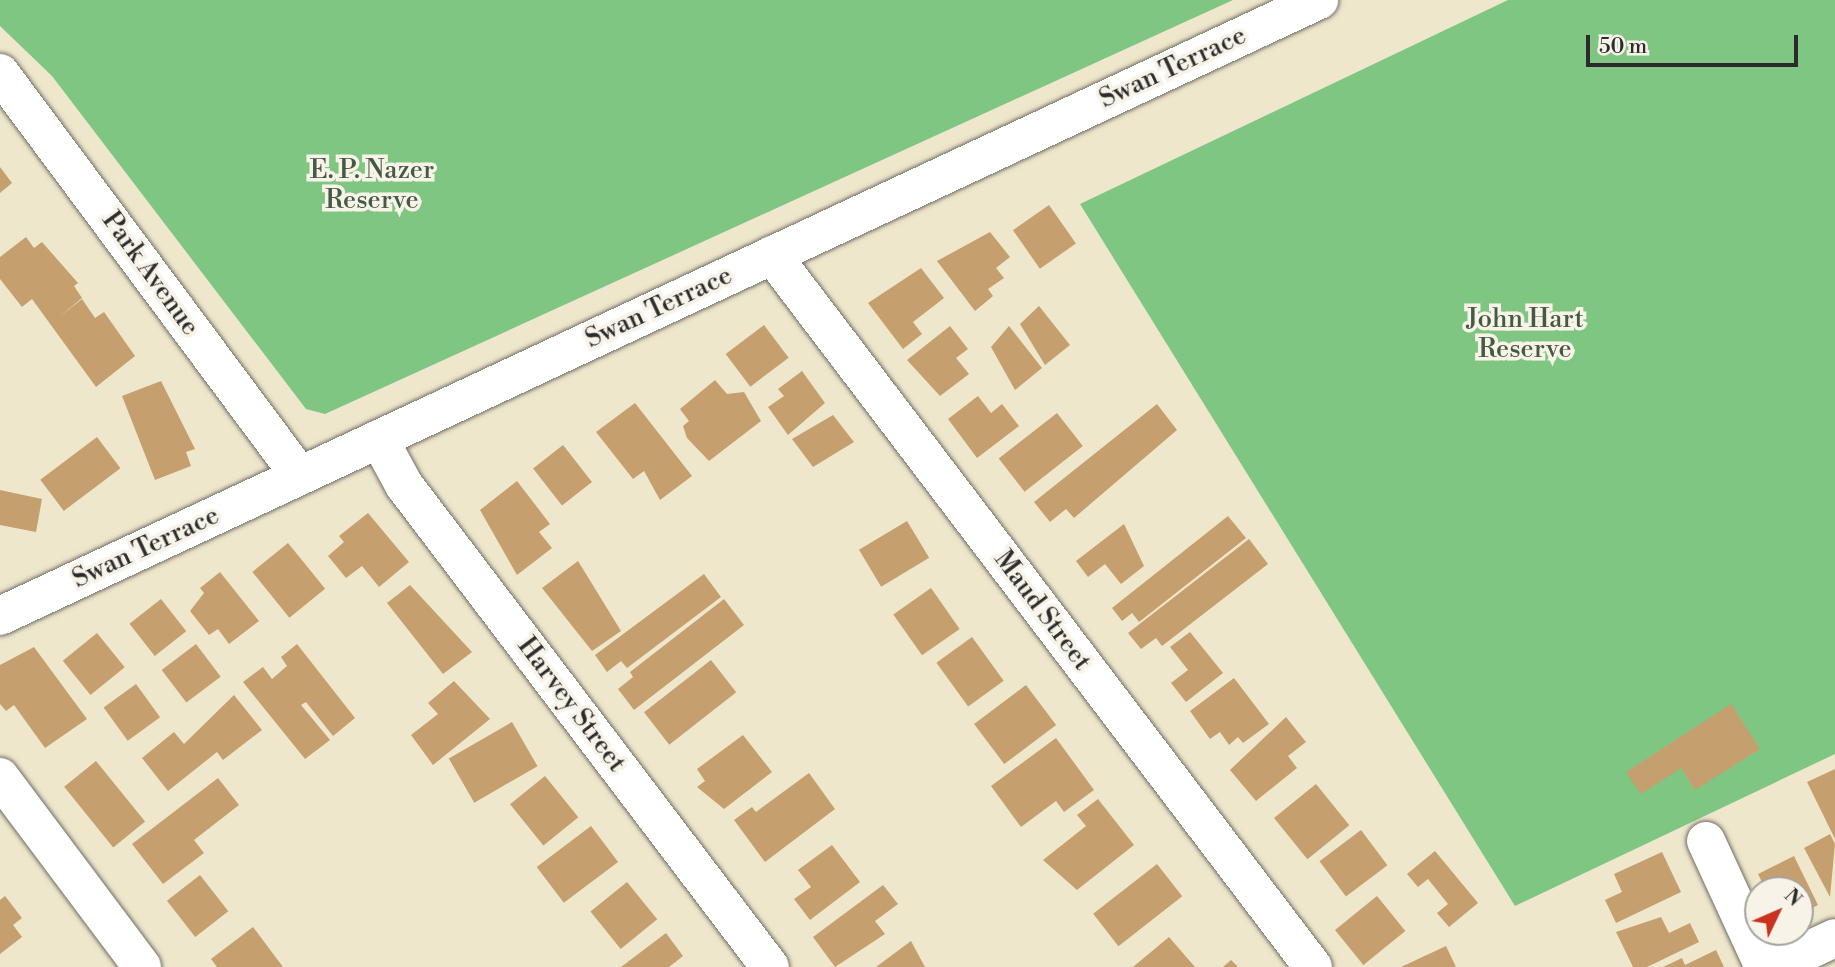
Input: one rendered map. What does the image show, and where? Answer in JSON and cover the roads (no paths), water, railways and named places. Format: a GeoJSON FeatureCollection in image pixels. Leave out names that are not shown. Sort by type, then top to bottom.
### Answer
{"type":"FeatureCollection","features":[{"type":"Feature","properties":{"kind":"street","name":"Swan Terrace"},"geometry":{"type":"LineString","coordinates":[[0,616],[1319,0]]}},
{"type":"Feature","properties":{"kind":"street","name":"Park Avenue"},"geometry":{"type":"LineString","coordinates":[[0,73],[300,476]]}},
{"type":"Feature","properties":{"kind":"street","name":"Maud Street"},"geometry":{"type":"LineString","coordinates":[[772,255],[1313,967]]}},
{"type":"Feature","properties":{"kind":"street","name":"Harvey Street"},"geometry":{"type":"LineString","coordinates":[[379,439],[404,485],[770,967]]}},
{"type":"Feature","properties":{"kind":"street"},"geometry":{"type":"LineString","coordinates":[[0,777],[142,967]]}},
{"type":"Feature","properties":{"kind":"street"},"geometry":{"type":"LineString","coordinates":[[1706,841],[1764,967]]}},
{"type":"Feature","properties":{"kind":"street"},"geometry":{"type":"LineString","coordinates":[[1773,967],[1835,938]]}},
{"type":"Feature","properties":{"kind":"park label","name":"E. P. Nazer Reserve"},"geometry":{"type":"Point","coordinates":[372,186]}},
{"type":"Feature","properties":{"kind":"park label","name":"John Hart Reserve"},"geometry":{"type":"Point","coordinates":[1525,335]}}]}
